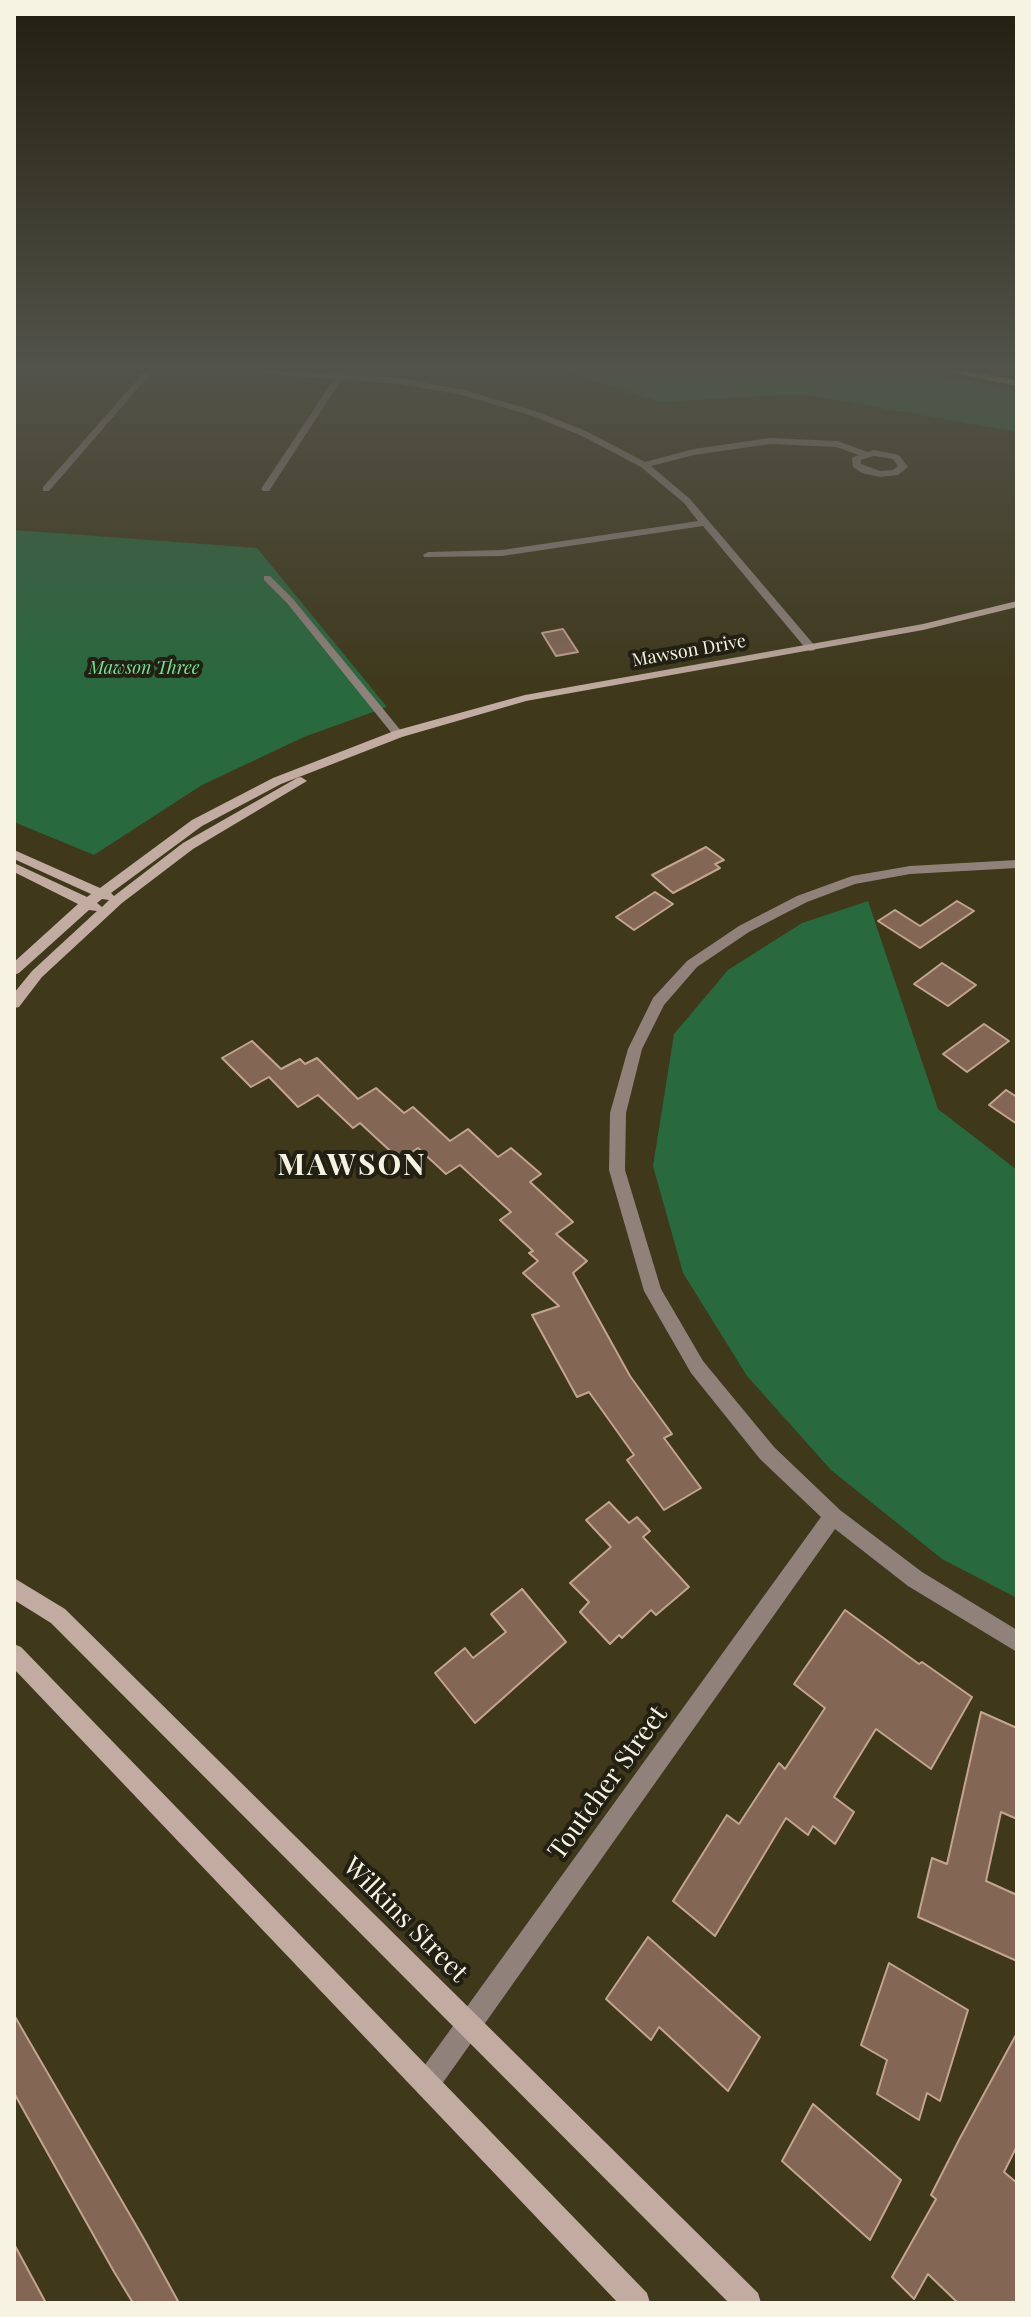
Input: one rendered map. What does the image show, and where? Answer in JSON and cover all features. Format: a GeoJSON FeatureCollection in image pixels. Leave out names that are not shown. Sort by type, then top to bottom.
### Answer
{"type":"FeatureCollection","features":[{"type":"Feature","properties":{"kind":"main road","name":"Mawson Drive"},"geometry":{"type":"LineString","coordinates":[[14,970],[88,903],[175,837],[277,781],[398,734],[525,698],[923,627],[1017,604]]}},
{"type":"Feature","properties":{"kind":"main road","name":"Mawson Drive"},"geometry":{"type":"LineString","coordinates":[[14,1003],[37,974],[104,911],[188,846],[284,790],[370,746]]}},
{"type":"Feature","properties":{"kind":"main road"},"geometry":{"type":"LineString","coordinates":[[14,854],[117,900]]}},
{"type":"Feature","properties":{"kind":"main road"},"geometry":{"type":"LineString","coordinates":[[14,867],[104,911]]}},
{"type":"Feature","properties":{"kind":"main road","name":"Wilkins Street"},"geometry":{"type":"LineString","coordinates":[[14,1588],[58,1616],[748,2303]]}},
{"type":"Feature","properties":{"kind":"main road"},"geometry":{"type":"LineString","coordinates":[[14,1654],[637,2303]]}},
{"type":"Feature","properties":{"kind":"street"},"geometry":{"type":"LineString","coordinates":[[46,489],[55,479]]}},
{"type":"Feature","properties":{"kind":"street"},"geometry":{"type":"LineString","coordinates":[[266,489],[272,479]]}},
{"type":"Feature","properties":{"kind":"street"},"geometry":{"type":"LineString","coordinates":[[661,479],[687,501],[811,648]]}},
{"type":"Feature","properties":{"kind":"street"},"geometry":{"type":"LineString","coordinates":[[428,555],[502,553],[704,523]]}},
{"type":"Feature","properties":{"kind":"street"},"geometry":{"type":"LineString","coordinates":[[1017,864],[910,870],[852,880],[802,899],[744,929],[692,964],[658,1002],[635,1049],[618,1113],[617,1170],[653,1291],[697,1367],[767,1453],[833,1516],[915,1579],[1017,1642]]}},
{"type":"Feature","properties":{"kind":"street","name":"Toutcher Street"},"geometry":{"type":"LineString","coordinates":[[428,2082],[833,1516]]}},
{"type":"Feature","properties":{"kind":"lane"},"geometry":{"type":"LineString","coordinates":[[267,578],[398,734]]}},
{"type":"Feature","properties":{"kind":"green space","name":"Mawson Three"},"geometry":{"type":"Polygon","coordinates":[[[14,530],[257,548],[387,707],[304,737],[202,785],[94,855],[14,822],[14,530]]]}},
{"type":"Feature","properties":{"kind":"green space"},"geometry":{"type":"Polygon","coordinates":[[[868,901],[938,1109],[1017,1170],[1017,1598],[942,1559],[831,1470],[747,1376],[683,1273],[653,1166],[674,1034],[728,970],[802,923],[868,901]]]}},
{"type":"Feature","properties":{"kind":"building"},"geometry":{"type":"Polygon","coordinates":[[[563,629],[578,652],[556,656],[542,633],[563,629]]]}},
{"type":"Feature","properties":{"kind":"building"},"geometry":{"type":"Polygon","coordinates":[[[706,847],[724,860],[715,864],[720,868],[673,893],[652,875],[706,847]]]}},
{"type":"Feature","properties":{"kind":"building"},"geometry":{"type":"Polygon","coordinates":[[[655,892],[673,904],[634,930],[616,917],[655,892]]]}},
{"type":"Feature","properties":{"kind":"building"},"geometry":{"type":"Polygon","coordinates":[[[957,901],[974,911],[920,948],[878,921],[895,910],[920,926],[957,901]]]}},
{"type":"Feature","properties":{"kind":"building"},"geometry":{"type":"Polygon","coordinates":[[[942,963],[976,985],[948,1006],[914,984],[942,963]]]}},
{"type":"Feature","properties":{"kind":"building"},"geometry":{"type":"Polygon","coordinates":[[[984,1024],[1009,1041],[967,1072],[943,1054],[984,1024]]]}},
{"type":"Feature","properties":{"kind":"building"},"geometry":{"type":"Polygon","coordinates":[[[252,1041],[281,1069],[300,1059],[305,1064],[317,1058],[358,1099],[376,1088],[404,1113],[413,1107],[450,1141],[468,1129],[498,1157],[511,1148],[541,1174],[530,1182],[573,1222],[556,1234],[587,1261],[573,1273],[630,1376],[672,1434],[664,1438],[701,1488],[664,1510],[627,1460],[634,1455],[589,1392],[577,1397],[532,1315],[559,1306],[523,1273],[538,1261],[529,1253],[533,1251],[500,1220],[511,1212],[460,1165],[446,1174],[418,1148],[400,1160],[360,1123],[353,1128],[318,1095],[298,1107],[269,1077],[251,1087],[222,1058],[252,1041]]]}},
{"type":"Feature","properties":{"kind":"building"},"geometry":{"type":"Polygon","coordinates":[[[1006,1090],[1017,1097],[1017,1124],[989,1105],[1006,1090]]]}},
{"type":"Feature","properties":{"kind":"building"},"geometry":{"type":"Polygon","coordinates":[[[609,1502],[629,1523],[637,1517],[650,1531],[643,1537],[689,1587],[656,1615],[651,1610],[622,1638],[619,1635],[610,1644],[580,1612],[589,1602],[570,1583],[611,1547],[586,1520],[609,1502]]]}},
{"type":"Feature","properties":{"kind":"building"},"geometry":{"type":"Polygon","coordinates":[[[522,1589],[566,1642],[475,1723],[435,1673],[465,1648],[473,1658],[506,1632],[491,1614],[522,1589]]]}},
{"type":"Feature","properties":{"kind":"building"},"geometry":{"type":"Polygon","coordinates":[[[845,1610],[919,1664],[922,1662],[972,1697],[931,1769],[876,1729],[834,1797],[854,1812],[835,1844],[813,1826],[808,1835],[786,1818],[715,1936],[673,1901],[727,1815],[739,1824],[779,1763],[785,1769],[825,1708],[794,1684],[845,1610]]]}},
{"type":"Feature","properties":{"kind":"building"},"geometry":{"type":"Polygon","coordinates":[[[981,1712],[1017,1728],[1017,1819],[1001,1812],[986,1881],[1017,1895],[1017,1961],[918,1917],[932,1858],[947,1864],[981,1712]]]}},
{"type":"Feature","properties":{"kind":"building"},"geometry":{"type":"Polygon","coordinates":[[[648,1937],[760,2037],[728,2091],[659,2027],[651,2040],[606,1999],[648,1937]]]}},
{"type":"Feature","properties":{"kind":"building"},"geometry":{"type":"Polygon","coordinates":[[[889,1963],[968,2010],[940,2101],[927,2093],[919,2120],[877,2094],[887,2060],[861,2045],[889,1963]]]}},
{"type":"Feature","properties":{"kind":"building"},"geometry":{"type":"Polygon","coordinates":[[[14,2015],[179,2303],[133,2303],[113,2270],[14,2093],[14,2015]]]}},
{"type":"Feature","properties":{"kind":"building"},"geometry":{"type":"Polygon","coordinates":[[[1017,2033],[1017,2146],[1004,2172],[1017,2183],[1017,2303],[958,2303],[928,2274],[914,2299],[892,2277],[936,2199],[931,2195],[1017,2033]]]}},
{"type":"Feature","properties":{"kind":"building"},"geometry":{"type":"Polygon","coordinates":[[[813,2104],[901,2180],[870,2240],[782,2161],[813,2104]]]}},
{"type":"Feature","properties":{"kind":"building"},"geometry":{"type":"Polygon","coordinates":[[[14,2244],[46,2303],[14,2303],[14,2244]]]}},
{"type":"Feature","properties":{"kind":"district","name":"MAWSON"},"geometry":{"type":"Point","coordinates":[352,1166]}}]}
